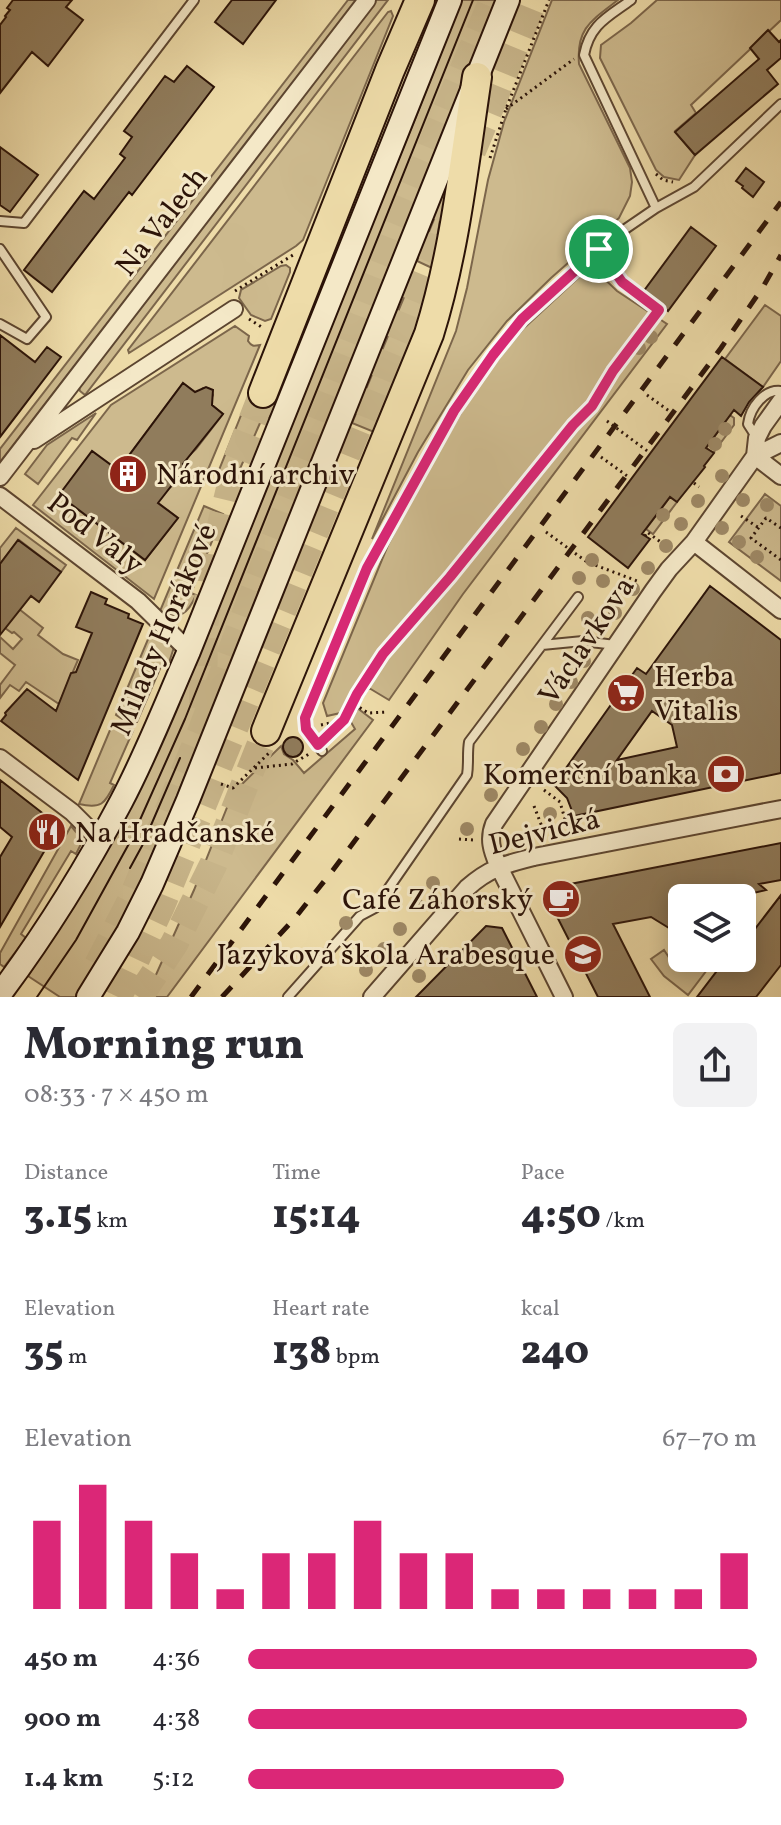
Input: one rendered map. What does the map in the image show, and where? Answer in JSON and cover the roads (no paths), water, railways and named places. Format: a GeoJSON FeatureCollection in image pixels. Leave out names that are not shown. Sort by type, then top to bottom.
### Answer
{"type":"FeatureCollection","features":[{"type":"Feature","properties":{"kind":"highway"},"geometry":{"type":"LineString","coordinates":[[263,393],[420,0]]}},
{"type":"Feature","properties":{"kind":"highway"},"geometry":{"type":"LineString","coordinates":[[268,742],[439,303],[477,77]]}},
{"type":"Feature","properties":{"kind":"main road","name":"Milady Horákové"},"geometry":{"type":"LineString","coordinates":[[0,994],[60,906],[122,799],[189,651],[450,0]]}},
{"type":"Feature","properties":{"kind":"main road"},"geometry":{"type":"LineString","coordinates":[[88,997],[128,932],[188,800],[508,0]]}},
{"type":"Feature","properties":{"kind":"street","name":"Na Valech"},"geometry":{"type":"LineString","coordinates":[[0,477],[367,0]]}},
{"type":"Feature","properties":{"kind":"street"},"geometry":{"type":"LineString","coordinates":[[22,447],[89,404],[233,301]]}},
{"type":"Feature","properties":{"kind":"street"},"geometry":{"type":"LineString","coordinates":[[60,398],[89,404]]}},
{"type":"Feature","properties":{"kind":"street","name":"Václavkova"},"geometry":{"type":"LineString","coordinates":[[755,456],[757,438],[781,401]]}},
{"type":"Feature","properties":{"kind":"street","name":"Václavkova"},"geometry":{"type":"LineString","coordinates":[[564,997],[498,865],[490,839],[494,824],[669,569],[694,542],[755,456],[781,443]]}},
{"type":"Feature","properties":{"kind":"street"},"geometry":{"type":"LineString","coordinates":[[755,456],[781,476]]}},
{"type":"Feature","properties":{"kind":"street","name":"Pod Valy"},"geometry":{"type":"LineString","coordinates":[[0,496],[138,601],[189,651]]}},
{"type":"Feature","properties":{"kind":"street"},"geometry":{"type":"LineString","coordinates":[[694,542],[781,610]]}},
{"type":"Feature","properties":{"kind":"street"},"geometry":{"type":"LineString","coordinates":[[0,758],[72,812],[100,840]]}},
{"type":"Feature","properties":{"kind":"street","name":"Dejvická"},"geometry":{"type":"LineString","coordinates":[[372,997],[467,888],[498,865],[781,809]]}},
{"type":"Feature","properties":{"kind":"lane"},"geometry":{"type":"LineString","coordinates":[[0,221],[24,223],[194,0]]}},
{"type":"Feature","properties":{"kind":"lane"},"geometry":{"type":"LineString","coordinates":[[631,0],[596,25],[587,40],[584,55],[656,208]]}},
{"type":"Feature","properties":{"kind":"lane"},"geometry":{"type":"LineString","coordinates":[[320,748],[306,729],[305,718],[367,568],[454,411],[493,355],[522,319],[599,249],[656,208],[694,187],[781,104]]}},
{"type":"Feature","properties":{"kind":"lane"},"geometry":{"type":"LineString","coordinates":[[0,249],[46,317],[27,339],[0,324]]}},
{"type":"Feature","properties":{"kind":"lane"},"geometry":{"type":"LineString","coordinates":[[757,438],[748,424],[749,417],[763,396],[772,390],[781,391]]}},
{"type":"Feature","properties":{"kind":"lane"},"geometry":{"type":"LineString","coordinates":[[288,997],[360,916],[375,908],[467,775],[469,742],[578,597]]}},
{"type":"Feature","properties":{"kind":"lane"},"geometry":{"type":"LineString","coordinates":[[542,645],[583,641],[615,645]]}},
{"type":"Feature","properties":{"kind":"tunnel"},"geometry":{"type":"LineString","coordinates":[[98,965],[133,897],[202,730],[395,233],[493,0]]}},
{"type":"Feature","properties":{"kind":"tunnel"},"geometry":{"type":"LineString","coordinates":[[472,151],[534,0]]}},
{"type":"Feature","properties":{"kind":"tunnel"},"geometry":{"type":"LineString","coordinates":[[118,997],[161,906],[454,193]]}},
{"type":"Feature","properties":{"kind":"tunnel"},"geometry":{"type":"LineString","coordinates":[[203,708],[204,627],[215,550],[237,460],[263,393]]}},
{"type":"Feature","properties":{"kind":"tunnel"},"geometry":{"type":"LineString","coordinates":[[139,997],[174,944],[213,865],[266,731]]}},
{"type":"Feature","properties":{"kind":"tram line"},"geometry":{"type":"LineString","coordinates":[[37,997],[76,940],[131,840],[185,719],[473,0]]}},
{"type":"Feature","properties":{"kind":"tram line"},"geometry":{"type":"LineString","coordinates":[[130,868],[180,758]]}},
{"type":"Feature","properties":{"kind":"railway"},"geometry":{"type":"LineString","coordinates":[[191,997],[781,202]]}},
{"type":"Feature","properties":{"kind":"railway"},"geometry":{"type":"LineString","coordinates":[[222,997],[295,918],[333,870],[721,348],[781,255]]}},
{"type":"Feature","properties":{"kind":"place","name":"Národní archiv"},"geometry":{"type":"Point","coordinates":[128,474]}},
{"type":"Feature","properties":{"kind":"place","name":"Herba Vitalis"},"geometry":{"type":"Point","coordinates":[626,693]}},
{"type":"Feature","properties":{"kind":"place","name":"Komerční banka"},"geometry":{"type":"Point","coordinates":[726,774]}},
{"type":"Feature","properties":{"kind":"place","name":"Na Hradčanské"},"geometry":{"type":"Point","coordinates":[47,832]}},
{"type":"Feature","properties":{"kind":"place","name":"Café Záhorský"},"geometry":{"type":"Point","coordinates":[561,899]}},
{"type":"Feature","properties":{"kind":"place","name":"Jazyková škola Arabesque"},"geometry":{"type":"Point","coordinates":[583,954]}}]}
